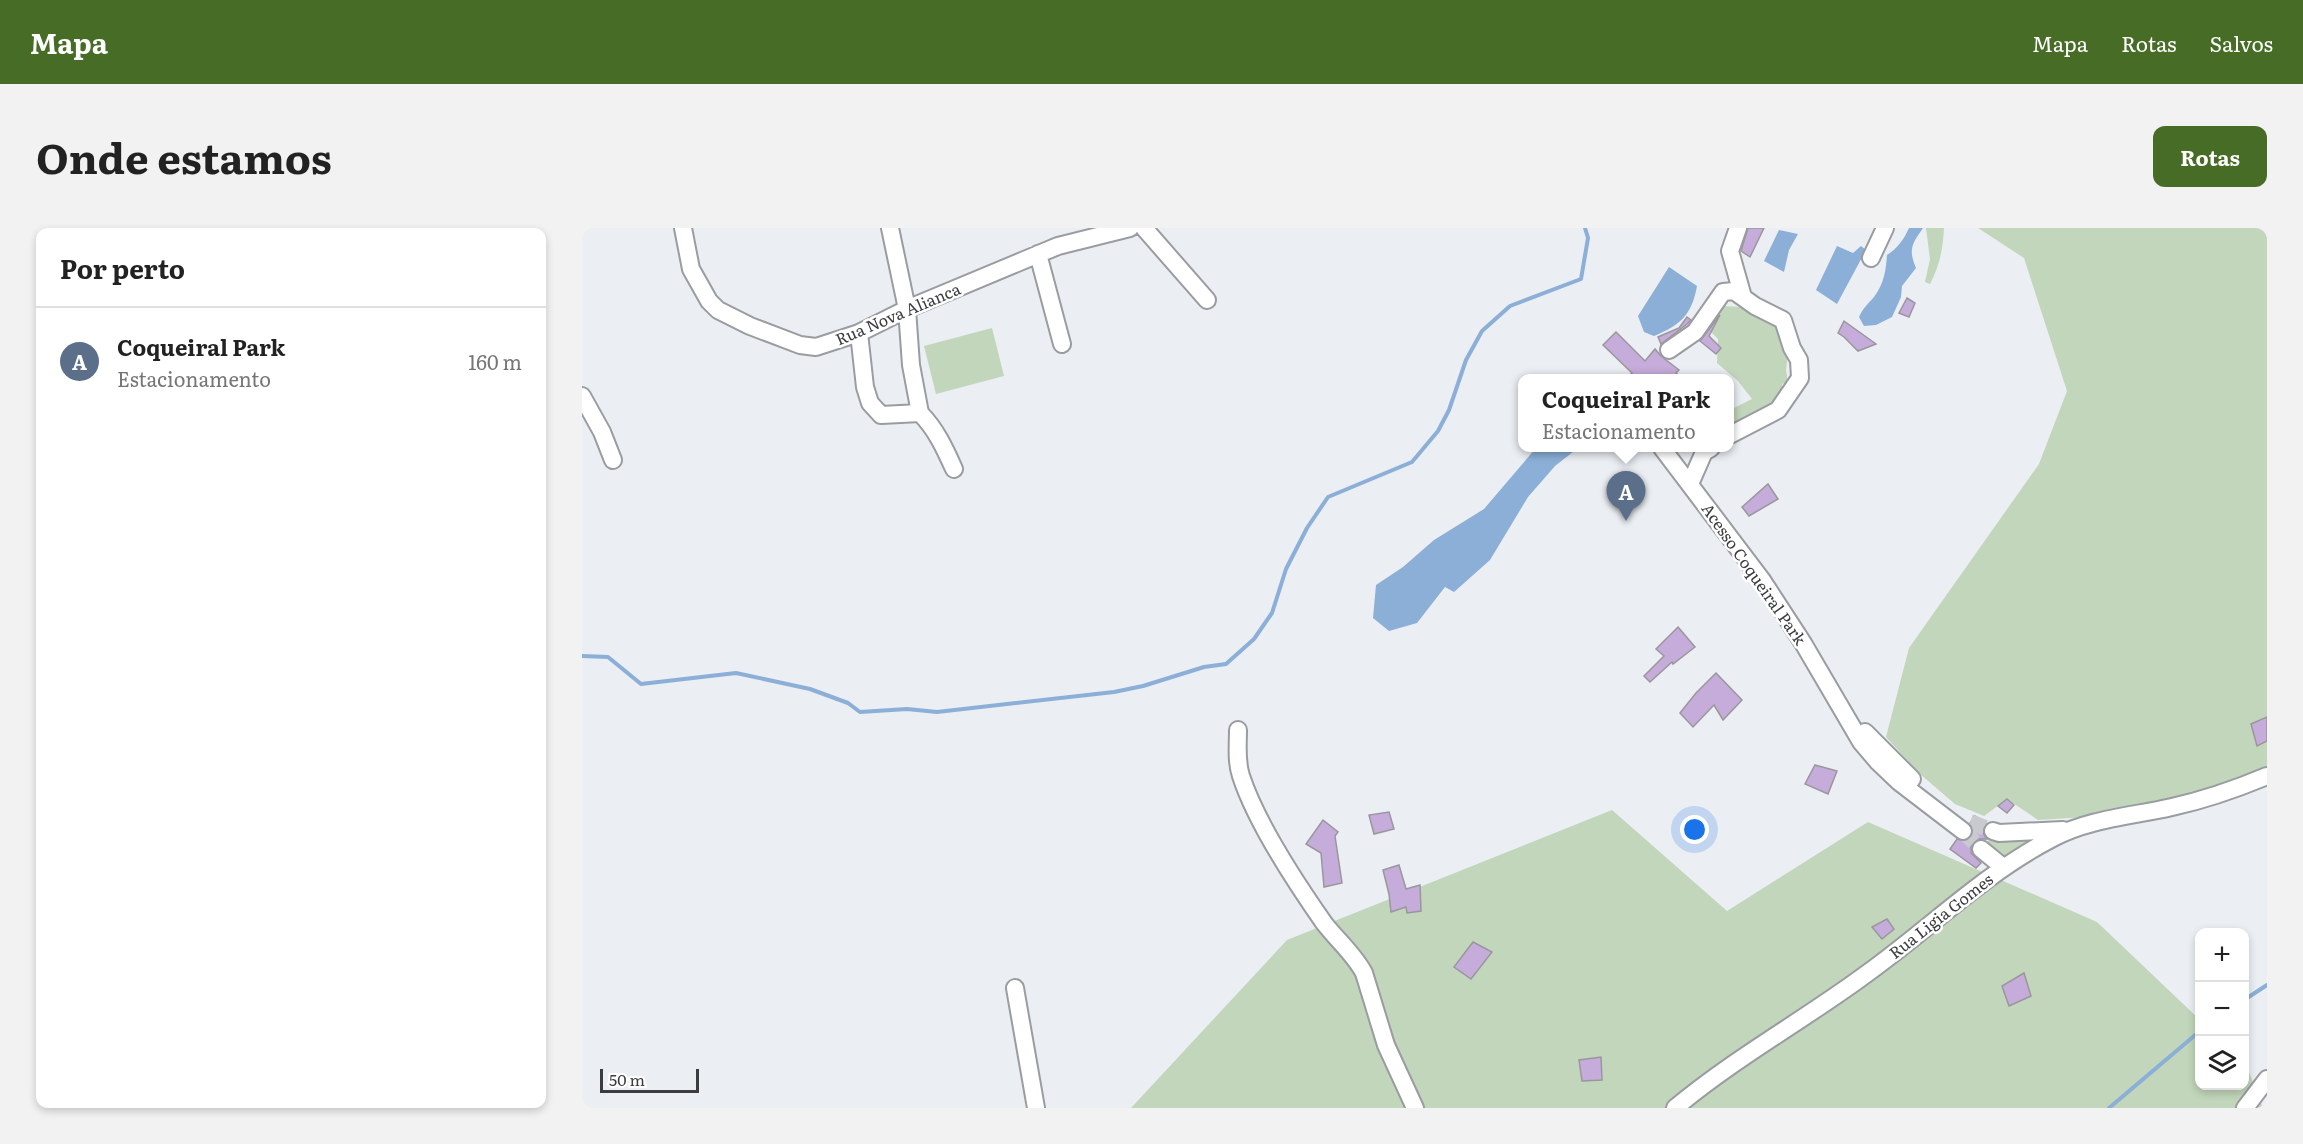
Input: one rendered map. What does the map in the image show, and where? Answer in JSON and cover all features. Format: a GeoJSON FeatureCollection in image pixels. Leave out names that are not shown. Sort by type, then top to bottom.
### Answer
{"type":"FeatureCollection","features":[{"type":"Feature","properties":{"kind":"street","name":"Rua Nova Alianca"},"geometry":{"type":"LineString","coordinates":[[683,228],[691,269],[709,301],[731,319],[800,345],[816,347],[859,333],[907,309],[1058,246],[1131,228]]}},
{"type":"Feature","properties":{"kind":"street"},"geometry":{"type":"LineString","coordinates":[[890,228],[907,309],[911,365],[920,413],[939,437],[954,469]]}},
{"type":"Feature","properties":{"kind":"street"},"geometry":{"type":"LineString","coordinates":[[1144,228],[1207,300]]}},
{"type":"Feature","properties":{"kind":"street"},"geometry":{"type":"LineString","coordinates":[[1738,228],[1730,251],[1743,297]]}},
{"type":"Feature","properties":{"kind":"street"},"geometry":{"type":"LineString","coordinates":[[1871,258],[1885,228]]}},
{"type":"Feature","properties":{"kind":"street"},"geometry":{"type":"LineString","coordinates":[[1038,254],[1062,344]]}},
{"type":"Feature","properties":{"kind":"street"},"geometry":{"type":"LineString","coordinates":[[1669,350],[1695,332],[1723,292],[1734,291],[1755,306],[1783,320],[1792,348],[1799,360],[1800,378],[1778,410],[1734,433]]}},
{"type":"Feature","properties":{"kind":"street"},"geometry":{"type":"LineString","coordinates":[[859,333],[865,387],[870,403],[881,415],[920,413]]}},
{"type":"Feature","properties":{"kind":"street"},"geometry":{"type":"LineString","coordinates":[[582,396],[602,432],[613,460]]}},
{"type":"Feature","properties":{"kind":"street","name":"Acesso Coqueiral Park"},"geometry":{"type":"LineString","coordinates":[[1666,452],[1762,580],[1803,643],[1861,742],[1878,762],[1967,826]]}},
{"type":"Feature","properties":{"kind":"street"},"geometry":{"type":"LineString","coordinates":[[1690,484],[1704,452]]}},
{"type":"Feature","properties":{"kind":"street"},"geometry":{"type":"LineString","coordinates":[[1238,730],[1240,774],[1252,803],[1269,835],[1325,924],[1359,963],[1386,1045],[1415,1108]]}},
{"type":"Feature","properties":{"kind":"street","name":"Rua Ligia Gomes"},"geometry":{"type":"LineString","coordinates":[[1675,1108],[1717,1075],[1869,972],[2003,867],[2054,837],[2073,829],[2174,807],[2238,788],[2267,776]]}},
{"type":"Feature","properties":{"kind":"street"},"geometry":{"type":"LineString","coordinates":[[1993,831],[1999,833],[2073,829]]}},
{"type":"Feature","properties":{"kind":"street"},"geometry":{"type":"LineString","coordinates":[[1981,849],[2003,867]]}},
{"type":"Feature","properties":{"kind":"street"},"geometry":{"type":"LineString","coordinates":[[1016,988],[1036,1108]]}},
{"type":"Feature","properties":{"kind":"street"},"geometry":{"type":"LineString","coordinates":[[2245,1108],[2267,1079]]}},
{"type":"Feature","properties":{"kind":"green space"},"geometry":{"type":"Polygon","coordinates":[[[1926,228],[1944,228],[1940,256],[1930,284],[1925,282],[1930,259],[1926,228]]]}},
{"type":"Feature","properties":{"kind":"green space"},"geometry":{"type":"Polygon","coordinates":[[[1978,228],[2267,228],[2267,767],[2222,786],[2103,816],[2038,820],[2007,799],[1984,816],[1955,804],[1920,774],[1886,737],[1909,648],[2039,464],[2067,391],[2024,258],[1978,228]]]}},
{"type":"Feature","properties":{"kind":"green space"},"geometry":{"type":"Polygon","coordinates":[[[1720,306],[1744,307],[1782,325],[1788,353],[1786,370],[1788,382],[1782,384],[1777,403],[1734,422],[1734,408],[1752,399],[1734,378],[1734,374],[1730,374],[1717,363],[1718,339],[1711,332],[1712,315],[1720,306]]]}},
{"type":"Feature","properties":{"kind":"green space"},"geometry":{"type":"Polygon","coordinates":[[[992,328],[1004,376],[936,394],[924,346],[992,328]]]}},
{"type":"Feature","properties":{"kind":"green space"},"geometry":{"type":"Polygon","coordinates":[[[1612,810],[1727,911],[1868,822],[2097,922],[2195,1015],[2195,1090],[2249,1090],[2249,1072],[2263,1108],[1131,1108],[1287,940],[1612,810]]]}},
{"type":"Feature","properties":{"kind":"green space"},"geometry":{"type":"Polygon","coordinates":[[[2073,829],[2003,867],[1984,847],[1992,835],[2073,829]]]}},
{"type":"Feature","properties":{"kind":"water"},"geometry":{"type":"Polygon","coordinates":[[[1909,228],[1923,228],[1912,247],[1916,268],[1902,286],[1901,297],[1892,317],[1876,325],[1864,326],[1859,317],[1880,287],[1887,255],[1900,243],[1909,228]]]}},
{"type":"Feature","properties":{"kind":"water"},"geometry":{"type":"Polygon","coordinates":[[[1779,230],[1798,234],[1789,250],[1784,272],[1764,261],[1779,230]]]}},
{"type":"Feature","properties":{"kind":"water"},"geometry":{"type":"Polygon","coordinates":[[[1837,246],[1853,253],[1861,246],[1866,250],[1837,304],[1816,290],[1837,246]]]}},
{"type":"Feature","properties":{"kind":"water"},"geometry":{"type":"Polygon","coordinates":[[[1669,267],[1697,286],[1695,296],[1688,311],[1678,323],[1654,336],[1644,332],[1638,316],[1669,267]]]}},
{"type":"Feature","properties":{"kind":"water"},"geometry":{"type":"Polygon","coordinates":[[[1533,452],[1573,452],[1555,466],[1528,497],[1490,560],[1454,592],[1445,587],[1417,623],[1389,631],[1373,618],[1376,585],[1403,567],[1434,540],[1484,509],[1533,452]]]}},
{"type":"Feature","properties":{"kind":"building"},"geometry":{"type":"Polygon","coordinates":[[[1748,228],[1764,228],[1750,257],[1741,251],[1748,228]]]}},
{"type":"Feature","properties":{"kind":"building"},"geometry":{"type":"Polygon","coordinates":[[[1907,298],[1915,303],[1909,317],[1899,313],[1907,298]]]}},
{"type":"Feature","properties":{"kind":"building"},"geometry":{"type":"Polygon","coordinates":[[[1720,315],[1709,336],[1721,348],[1716,354],[1700,341],[1720,315]]]}},
{"type":"Feature","properties":{"kind":"building"},"geometry":{"type":"Polygon","coordinates":[[[1687,317],[1691,320],[1661,344],[1658,337],[1679,328],[1687,317]]]}},
{"type":"Feature","properties":{"kind":"building"},"geometry":{"type":"Polygon","coordinates":[[[1844,321],[1876,344],[1858,351],[1838,333],[1844,321]]]}},
{"type":"Feature","properties":{"kind":"building"},"geometry":{"type":"Polygon","coordinates":[[[1616,332],[1645,361],[1655,349],[1679,370],[1677,374],[1631,374],[1603,345],[1616,332]]]}},
{"type":"Feature","properties":{"kind":"building"},"geometry":{"type":"Polygon","coordinates":[[[1768,484],[1778,499],[1749,516],[1742,507],[1768,484]]]}},
{"type":"Feature","properties":{"kind":"building"},"geometry":{"type":"Polygon","coordinates":[[[1678,627],[1695,647],[1673,664],[1672,662],[1650,682],[1644,676],[1664,656],[1656,649],[1678,627]]]}},
{"type":"Feature","properties":{"kind":"building"},"geometry":{"type":"Polygon","coordinates":[[[1716,673],[1742,700],[1723,720],[1714,705],[1693,727],[1680,713],[1716,673]]]}},
{"type":"Feature","properties":{"kind":"building"},"geometry":{"type":"Polygon","coordinates":[[[2267,717],[2267,741],[2257,746],[2251,724],[2267,717]]]}},
{"type":"Feature","properties":{"kind":"building"},"geometry":{"type":"Polygon","coordinates":[[[1815,765],[1837,771],[1828,794],[1805,784],[1815,765]]]}},
{"type":"Feature","properties":{"kind":"building"},"geometry":{"type":"Polygon","coordinates":[[[2007,799],[2014,805],[2007,813],[1998,806],[2007,799]]]}},
{"type":"Feature","properties":{"kind":"building"},"geometry":{"type":"Polygon","coordinates":[[[1389,812],[1394,829],[1374,834],[1369,815],[1389,812]]]}},
{"type":"Feature","properties":{"kind":"building"},"geometry":{"type":"Polygon","coordinates":[[[1975,816],[1986,823],[1983,833],[1987,839],[1977,839],[1971,847],[1971,853],[1981,863],[1976,868],[1950,849],[1957,839],[1966,841],[1972,837],[1973,828],[1970,823],[1975,816]]]}},
{"type":"Feature","properties":{"kind":"building"},"geometry":{"type":"Polygon","coordinates":[[[1323,820],[1338,832],[1335,836],[1342,883],[1324,887],[1321,853],[1306,844],[1323,820]]]}},
{"type":"Feature","properties":{"kind":"building"},"geometry":{"type":"Polygon","coordinates":[[[1399,865],[1406,889],[1420,885],[1421,911],[1407,913],[1406,907],[1391,912],[1383,870],[1399,865]]]}},
{"type":"Feature","properties":{"kind":"building"},"geometry":{"type":"Polygon","coordinates":[[[1887,919],[1894,929],[1882,939],[1872,927],[1887,919]]]}},
{"type":"Feature","properties":{"kind":"building"},"geometry":{"type":"Polygon","coordinates":[[[1473,942],[1492,952],[1471,979],[1454,967],[1473,942]]]}},
{"type":"Feature","properties":{"kind":"building"},"geometry":{"type":"Polygon","coordinates":[[[2024,973],[2031,996],[2009,1006],[2002,986],[2024,973]]]}},
{"type":"Feature","properties":{"kind":"building"},"geometry":{"type":"Polygon","coordinates":[[[1601,1057],[1602,1080],[1582,1081],[1579,1060],[1601,1057]]]}},
{"type":"Feature","properties":{"kind":"waterway"},"geometry":{"type":"LineString","coordinates":[[582,656],[608,657],[641,684],[736,673],[810,689],[848,703],[860,712],[907,709],[937,712],[1114,692],[1143,686],[1204,667],[1226,664],[1254,639],[1272,613],[1286,569],[1307,528],[1328,497],[1412,462],[1438,431],[1449,410],[1466,360],[1482,331],[1510,306],[1581,279],[1588,238],[1585,228]]}},
{"type":"Feature","properties":{"kind":"waterway"},"geometry":{"type":"LineString","coordinates":[[2249,997],[2267,985]]}},
{"type":"Feature","properties":{"kind":"waterway"},"geometry":{"type":"LineString","coordinates":[[2109,1108],[2195,1035]]}},
{"type":"Feature","properties":{"kind":"tunnel"},"geometry":{"type":"LineString","coordinates":[[1970,822],[1993,831]]}},
{"type":"Feature","properties":{"kind":"tunnel"},"geometry":{"type":"LineString","coordinates":[[1963,831],[1981,849]]}},
{"type":"Feature","properties":{"kind":"place","name":"Coqueiral Park"},"geometry":{"type":"Point","coordinates":[1626,521]}}]}
